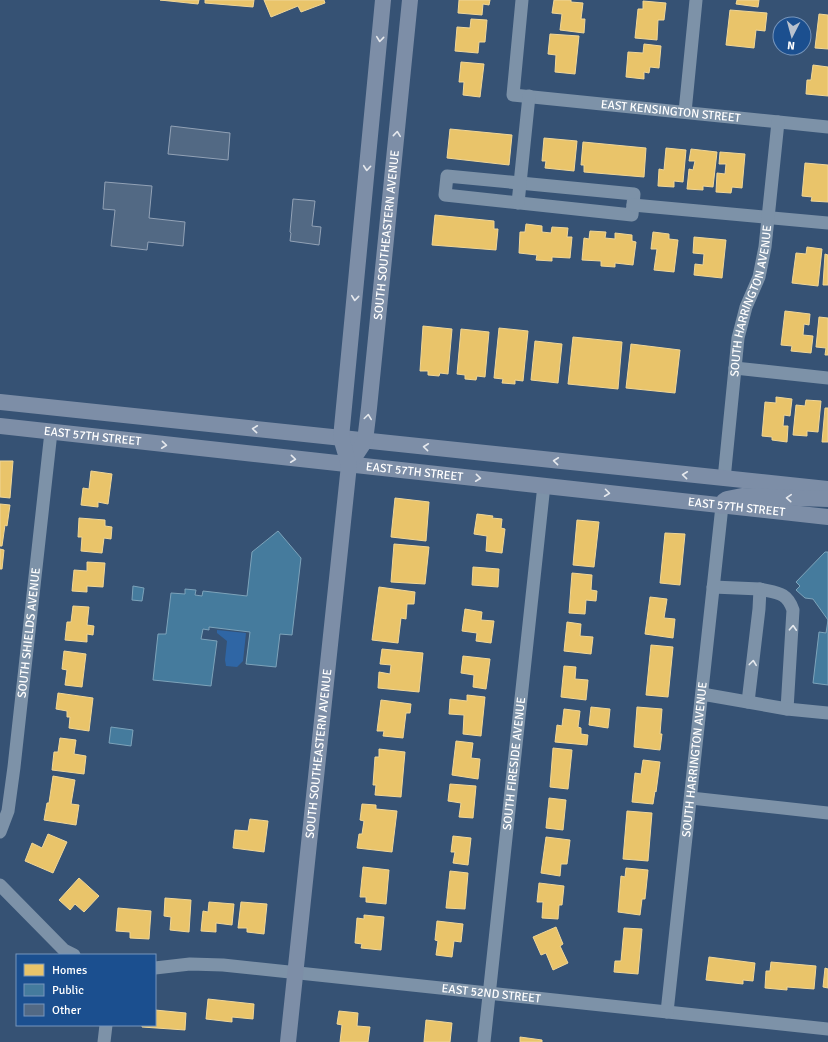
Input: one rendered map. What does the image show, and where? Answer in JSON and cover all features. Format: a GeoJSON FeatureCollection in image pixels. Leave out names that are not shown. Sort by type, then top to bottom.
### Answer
{"type":"FeatureCollection","features":[{"type":"Feature","properties":{"kind":"main road","name":"SOUTH SOUTHEASTERN AVENUE"},"geometry":{"type":"LineString","coordinates":[[288,1042],[349,465],[341,438],[383,0]]}},
{"type":"Feature","properties":{"kind":"main road","name":"SOUTH SOUTHEASTERN AVENUE"},"geometry":{"type":"LineString","coordinates":[[349,465],[365,441],[410,0]]}},
{"type":"Feature","properties":{"kind":"main road","name":"EAST 57TH STREET"},"geometry":{"type":"LineString","coordinates":[[0,402],[828,489]]}},
{"type":"Feature","properties":{"kind":"main road","name":"EAST 57TH STREET"},"geometry":{"type":"LineString","coordinates":[[0,426],[828,517]]}},
{"type":"Feature","properties":{"kind":"main road"},"geometry":{"type":"LineString","coordinates":[[722,506],[724,501],[727,499],[742,496],[828,499]]}},
{"type":"Feature","properties":{"kind":"street","name":"EAST KENSINGTON STREET"},"geometry":{"type":"LineString","coordinates":[[522,0],[513,95],[828,127]]}},
{"type":"Feature","properties":{"kind":"street"},"geometry":{"type":"LineString","coordinates":[[685,112],[696,0]]}},
{"type":"Feature","properties":{"kind":"street"},"geometry":{"type":"LineString","coordinates":[[518,203],[529,96]]}},
{"type":"Feature","properties":{"kind":"street","name":"SOUTH HARRINGTON AVENUE"},"geometry":{"type":"LineString","coordinates":[[724,479],[735,368],[742,320],[759,277],[762,264],[769,217],[778,122]]}},
{"type":"Feature","properties":{"kind":"street"},"geometry":{"type":"LineString","coordinates":[[447,176],[634,194],[632,215],[518,203],[445,195],[447,176]]}},
{"type":"Feature","properties":{"kind":"street"},"geometry":{"type":"LineString","coordinates":[[633,205],[769,217],[828,224]]}},
{"type":"Feature","properties":{"kind":"street"},"geometry":{"type":"LineString","coordinates":[[735,368],[828,378]]}},
{"type":"Feature","properties":{"kind":"street","name":"SOUTH SHIELDS AVENUE"},"geometry":{"type":"LineString","coordinates":[[0,832],[8,811],[14,767],[51,432]]}},
{"type":"Feature","properties":{"kind":"street","name":"SOUTH FIRESIDE AVENUE"},"geometry":{"type":"LineString","coordinates":[[484,1042],[544,485]]}},
{"type":"Feature","properties":{"kind":"street","name":"SOUTH HARRINGTON AVENUE"},"geometry":{"type":"LineString","coordinates":[[668,1012],[722,506]]}},
{"type":"Feature","properties":{"kind":"street"},"geometry":{"type":"LineString","coordinates":[[713,587],[760,590],[782,594],[790,601],[793,610],[787,709]]}},
{"type":"Feature","properties":{"kind":"street"},"geometry":{"type":"LineString","coordinates":[[748,702],[760,590]]}},
{"type":"Feature","properties":{"kind":"street"},"geometry":{"type":"LineString","coordinates":[[702,694],[787,709],[828,714]]}},
{"type":"Feature","properties":{"kind":"street"},"geometry":{"type":"LineString","coordinates":[[691,798],[828,813]]}},
{"type":"Feature","properties":{"kind":"street"},"geometry":{"type":"LineString","coordinates":[[0,885],[64,950],[72,954]]}},
{"type":"Feature","properties":{"kind":"street","name":"EAST 52ND STREET"},"geometry":{"type":"LineString","coordinates":[[156,968],[190,964],[223,965],[828,1029]]}},
{"type":"Feature","properties":{"kind":"street"},"geometry":{"type":"LineString","coordinates":[[104,1042],[106,1026]]}},
{"type":"Feature","properties":{"kind":"shaded area"},"geometry":{"type":"Polygon","coordinates":[[[217,630],[246,633],[243,661],[237,667],[226,666],[225,660],[227,641],[217,633],[217,630]]]}},
{"type":"Feature","properties":{"kind":"building: Homes"},"geometry":{"type":"Polygon","coordinates":[[[160,0],[199,0],[198,4],[160,0]]]}},
{"type":"Feature","properties":{"kind":"building: Homes"},"geometry":{"type":"Polygon","coordinates":[[[205,0],[254,0],[253,7],[205,3],[205,0]]]}},
{"type":"Feature","properties":{"kind":"building: Homes"},"geometry":{"type":"Polygon","coordinates":[[[264,0],[324,0],[325,3],[301,12],[298,6],[271,17],[264,0]]]}},
{"type":"Feature","properties":{"kind":"building: Homes"},"geometry":{"type":"Polygon","coordinates":[[[459,0],[490,0],[489,5],[483,4],[482,15],[458,13],[459,0]]]}},
{"type":"Feature","properties":{"kind":"building: Homes"},"geometry":{"type":"Polygon","coordinates":[[[554,0],[571,0],[571,2],[583,3],[581,19],[585,19],[584,33],[560,30],[562,14],[552,13],[554,0]]]}},
{"type":"Feature","properties":{"kind":"building: Homes"},"geometry":{"type":"Polygon","coordinates":[[[737,0],[759,0],[758,7],[736,4],[737,0]]]}},
{"type":"Feature","properties":{"kind":"building: Homes"},"geometry":{"type":"Polygon","coordinates":[[[643,1],[666,3],[664,20],[658,20],[657,40],[635,38],[638,9],[643,9],[643,1]]]}},
{"type":"Feature","properties":{"kind":"building: Homes"},"geometry":{"type":"Polygon","coordinates":[[[730,10],[767,13],[765,31],[756,30],[754,48],[726,45],[730,10]]]}},
{"type":"Feature","properties":{"kind":"building: Homes"},"geometry":{"type":"Polygon","coordinates":[[[819,14],[828,15],[828,49],[815,48],[819,14]]]}},
{"type":"Feature","properties":{"kind":"building: Homes"},"geometry":{"type":"Polygon","coordinates":[[[471,19],[487,20],[485,42],[479,42],[478,53],[455,51],[457,27],[470,28],[471,19]]]}},
{"type":"Feature","properties":{"kind":"building: Homes"},"geometry":{"type":"Polygon","coordinates":[[[550,34],[579,36],[575,74],[555,72],[556,55],[548,54],[550,34]]]}},
{"type":"Feature","properties":{"kind":"building: Homes"},"geometry":{"type":"Polygon","coordinates":[[[644,44],[661,46],[659,68],[650,67],[649,73],[644,72],[644,79],[626,77],[628,52],[643,53],[644,44]]]}},
{"type":"Feature","properties":{"kind":"building: Homes"},"geometry":{"type":"Polygon","coordinates":[[[461,62],[484,64],[480,97],[463,95],[464,82],[459,82],[461,62]]]}},
{"type":"Feature","properties":{"kind":"building: Homes"},"geometry":{"type":"Polygon","coordinates":[[[813,65],[828,67],[828,96],[806,94],[807,80],[811,80],[813,65]]]}},
{"type":"Feature","properties":{"kind":"building: Homes"},"geometry":{"type":"Polygon","coordinates":[[[450,129],[512,135],[509,165],[447,158],[450,129]]]}},
{"type":"Feature","properties":{"kind":"building: Homes"},"geometry":{"type":"Polygon","coordinates":[[[544,138],[577,141],[574,171],[545,168],[546,161],[542,161],[544,138]]]}},
{"type":"Feature","properties":{"kind":"building: Homes"},"geometry":{"type":"Polygon","coordinates":[[[583,142],[646,148],[644,177],[584,172],[584,165],[581,165],[583,142]]]}},
{"type":"Feature","properties":{"kind":"building: Homes"},"geometry":{"type":"Polygon","coordinates":[[[666,148],[686,150],[683,182],[674,181],[674,187],[658,186],[659,169],[664,170],[666,148]]]}},
{"type":"Feature","properties":{"kind":"building: Homes"},"geometry":{"type":"Polygon","coordinates":[[[691,149],[717,152],[713,187],[703,186],[703,190],[687,189],[689,169],[693,170],[695,161],[689,161],[691,149]]]}},
{"type":"Feature","properties":{"kind":"building: Homes"},"geometry":{"type":"Polygon","coordinates":[[[720,152],[745,154],[742,188],[732,187],[731,193],[716,192],[717,173],[725,174],[726,164],[719,164],[720,152]]]}},
{"type":"Feature","properties":{"kind":"building: Homes"},"geometry":{"type":"Polygon","coordinates":[[[805,163],[828,165],[828,202],[811,201],[812,197],[802,196],[805,163]]]}},
{"type":"Feature","properties":{"kind":"building: Homes"},"geometry":{"type":"Polygon","coordinates":[[[435,215],[494,221],[494,229],[498,229],[496,250],[432,245],[435,215]]]}},
{"type":"Feature","properties":{"kind":"building: Homes"},"geometry":{"type":"Polygon","coordinates":[[[526,224],[542,226],[542,232],[551,233],[552,227],[568,228],[567,237],[572,237],[570,258],[552,257],[552,261],[536,260],[537,255],[519,253],[520,232],[525,232],[526,224]]]}},
{"type":"Feature","properties":{"kind":"building: Homes"},"geometry":{"type":"Polygon","coordinates":[[[590,231],[606,232],[605,238],[615,239],[615,233],[632,235],[632,241],[636,242],[633,265],[615,263],[615,267],[601,266],[601,261],[582,260],[584,238],[589,239],[590,231]]]}},
{"type":"Feature","properties":{"kind":"building: Homes"},"geometry":{"type":"Polygon","coordinates":[[[653,232],[669,234],[669,239],[678,240],[674,272],[654,270],[657,249],[651,249],[653,232]]]}},
{"type":"Feature","properties":{"kind":"building: Homes"},"geometry":{"type":"Polygon","coordinates":[[[694,237],[726,240],[722,278],[694,275],[695,264],[703,265],[704,254],[693,253],[694,237]]]}},
{"type":"Feature","properties":{"kind":"building: Homes"},"geometry":{"type":"Polygon","coordinates":[[[807,247],[822,249],[818,286],[792,283],[796,253],[806,254],[807,247]]]}},
{"type":"Feature","properties":{"kind":"building: Homes"},"geometry":{"type":"Polygon","coordinates":[[[825,254],[828,255],[828,285],[823,285],[825,254]]]}},
{"type":"Feature","properties":{"kind":"building: Homes"},"geometry":{"type":"Polygon","coordinates":[[[785,311],[810,314],[809,325],[804,324],[803,335],[813,336],[811,353],[791,351],[792,346],[781,345],[785,311]]]}},
{"type":"Feature","properties":{"kind":"building: Homes"},"geometry":{"type":"Polygon","coordinates":[[[819,317],[828,318],[828,355],[825,355],[826,348],[816,347],[819,317]]]}},
{"type":"Feature","properties":{"kind":"building: Homes"},"geometry":{"type":"Polygon","coordinates":[[[423,326],[452,329],[448,374],[440,373],[439,376],[428,375],[428,371],[420,371],[423,326]]]}},
{"type":"Feature","properties":{"kind":"building: Homes"},"geometry":{"type":"Polygon","coordinates":[[[499,328],[528,331],[523,381],[515,380],[515,384],[502,383],[503,379],[494,378],[499,328]]]}},
{"type":"Feature","properties":{"kind":"building: Homes"},"geometry":{"type":"Polygon","coordinates":[[[461,329],[489,332],[485,377],[477,376],[476,380],[465,379],[465,375],[457,374],[461,329]]]}},
{"type":"Feature","properties":{"kind":"building: Homes"},"geometry":{"type":"Polygon","coordinates":[[[573,337],[622,342],[618,389],[568,384],[573,337]]]}},
{"type":"Feature","properties":{"kind":"building: Homes"},"geometry":{"type":"Polygon","coordinates":[[[535,341],[562,344],[558,383],[531,380],[535,341]]]}},
{"type":"Feature","properties":{"kind":"building: Homes"},"geometry":{"type":"Polygon","coordinates":[[[631,344],[680,350],[675,393],[626,388],[631,344]]]}},
{"type":"Feature","properties":{"kind":"building: Homes"},"geometry":{"type":"Polygon","coordinates":[[[776,397],[792,399],[790,416],[784,415],[783,426],[788,426],[787,442],[772,440],[772,437],[762,436],[765,402],[776,403],[776,397]]]}},
{"type":"Feature","properties":{"kind":"building: Homes"},"geometry":{"type":"Polygon","coordinates":[[[806,400],[821,401],[818,432],[807,431],[807,436],[793,435],[796,405],[805,406],[806,400]]]}},
{"type":"Feature","properties":{"kind":"building: Homes"},"geometry":{"type":"Polygon","coordinates":[[[825,408],[828,408],[828,442],[822,442],[825,408]]]}},
{"type":"Feature","properties":{"kind":"building: Homes"},"geometry":{"type":"Polygon","coordinates":[[[0,461],[13,461],[10,498],[0,497],[0,461]]]}},
{"type":"Feature","properties":{"kind":"building: Homes"},"geometry":{"type":"Polygon","coordinates":[[[91,471],[112,474],[108,504],[98,502],[98,507],[81,505],[83,488],[89,489],[91,471]]]}},
{"type":"Feature","properties":{"kind":"building: Homes"},"geometry":{"type":"Polygon","coordinates":[[[395,498],[429,502],[426,541],[391,537],[395,498]]]}},
{"type":"Feature","properties":{"kind":"building: Homes"},"geometry":{"type":"Polygon","coordinates":[[[0,504],[10,505],[2,546],[0,546],[0,504]]]}},
{"type":"Feature","properties":{"kind":"building: Homes"},"geometry":{"type":"Polygon","coordinates":[[[477,514],[502,519],[501,528],[505,529],[502,553],[486,551],[487,536],[474,534],[477,514]]]}},
{"type":"Feature","properties":{"kind":"building: Homes"},"geometry":{"type":"Polygon","coordinates":[[[79,518],[105,520],[105,526],[112,527],[111,539],[104,538],[102,553],[81,551],[82,537],[78,537],[79,518]]]}},
{"type":"Feature","properties":{"kind":"building: Homes"},"geometry":{"type":"Polygon","coordinates":[[[577,520],[599,522],[594,567],[573,565],[577,520]]]}},
{"type":"Feature","properties":{"kind":"building: Homes"},"geometry":{"type":"Polygon","coordinates":[[[665,533],[685,534],[680,585],[660,583],[665,533]]]}},
{"type":"Feature","properties":{"kind":"building: Homes"},"geometry":{"type":"Polygon","coordinates":[[[394,544],[429,547],[425,584],[391,582],[394,544]]]}},
{"type":"Feature","properties":{"kind":"building: Homes"},"geometry":{"type":"Polygon","coordinates":[[[0,549],[4,550],[2,569],[0,569],[0,549]]]}},
{"type":"Feature","properties":{"kind":"building: Homes"},"geometry":{"type":"Polygon","coordinates":[[[87,562],[105,563],[103,587],[87,586],[87,592],[72,591],[74,570],[87,571],[87,562]]]}},
{"type":"Feature","properties":{"kind":"building: Homes"},"geometry":{"type":"Polygon","coordinates":[[[473,567],[499,569],[498,587],[472,585],[473,567]]]}},
{"type":"Feature","properties":{"kind":"building: Homes"},"geometry":{"type":"Polygon","coordinates":[[[572,573],[592,575],[591,590],[597,591],[596,601],[586,600],[585,614],[569,613],[572,573]]]}},
{"type":"Feature","properties":{"kind":"building: Homes"},"geometry":{"type":"Polygon","coordinates":[[[379,587],[415,592],[414,604],[407,604],[406,619],[401,618],[398,643],[372,640],[379,587]]]}},
{"type":"Feature","properties":{"kind":"building: Homes"},"geometry":{"type":"Polygon","coordinates":[[[650,597],[667,599],[664,618],[675,619],[673,638],[645,634],[650,597]]]}},
{"type":"Feature","properties":{"kind":"building: Homes"},"geometry":{"type":"Polygon","coordinates":[[[73,606],[89,607],[87,625],[94,626],[93,635],[87,634],[87,642],[65,640],[67,622],[71,622],[73,606]]]}},
{"type":"Feature","properties":{"kind":"building: Homes"},"geometry":{"type":"Polygon","coordinates":[[[465,609],[482,612],[481,620],[494,621],[491,643],[476,641],[477,633],[462,631],[465,609]]]}},
{"type":"Feature","properties":{"kind":"building: Homes"},"geometry":{"type":"Polygon","coordinates":[[[567,622],[581,624],[580,636],[593,637],[591,654],[564,651],[567,622]]]}},
{"type":"Feature","properties":{"kind":"building: Homes"},"geometry":{"type":"Polygon","coordinates":[[[651,645],[673,647],[668,697],[646,695],[651,645]]]}},
{"type":"Feature","properties":{"kind":"building: Homes"},"geometry":{"type":"Polygon","coordinates":[[[382,649],[423,653],[419,692],[378,688],[379,672],[390,674],[391,665],[380,664],[382,649]]]}},
{"type":"Feature","properties":{"kind":"building: Homes"},"geometry":{"type":"Polygon","coordinates":[[[64,651],[86,654],[82,687],[65,685],[67,670],[62,669],[64,651]]]}},
{"type":"Feature","properties":{"kind":"building: Homes"},"geometry":{"type":"Polygon","coordinates":[[[463,656],[490,659],[486,689],[473,687],[474,675],[461,673],[463,656]]]}},
{"type":"Feature","properties":{"kind":"building: Homes"},"geometry":{"type":"Polygon","coordinates":[[[564,666],[576,667],[575,679],[588,680],[586,700],[561,697],[564,666]]]}},
{"type":"Feature","properties":{"kind":"building: Homes"},"geometry":{"type":"Polygon","coordinates":[[[58,693],[93,698],[89,731],[69,728],[70,717],[67,717],[67,711],[56,709],[58,693]]]}},
{"type":"Feature","properties":{"kind":"building: Homes"},"geometry":{"type":"Polygon","coordinates":[[[467,695],[485,697],[481,736],[463,734],[464,715],[449,714],[450,699],[467,701],[467,695]]]}},
{"type":"Feature","properties":{"kind":"building: Homes"},"geometry":{"type":"Polygon","coordinates":[[[381,700],[411,704],[410,713],[406,713],[403,738],[383,736],[384,731],[377,731],[381,700]]]}},
{"type":"Feature","properties":{"kind":"building: Homes"},"geometry":{"type":"Polygon","coordinates":[[[591,707],[610,709],[608,728],[589,725],[591,707]]]}},
{"type":"Feature","properties":{"kind":"building: Homes"},"geometry":{"type":"Polygon","coordinates":[[[637,707],[662,709],[660,734],[662,734],[660,750],[634,747],[637,707]]]}},
{"type":"Feature","properties":{"kind":"building: Homes"},"geometry":{"type":"Polygon","coordinates":[[[564,709],[580,711],[578,727],[581,728],[581,734],[588,735],[587,745],[555,742],[557,725],[562,726],[564,709]]]}},
{"type":"Feature","properties":{"kind":"building: Homes"},"geometry":{"type":"Polygon","coordinates":[[[60,738],[76,740],[74,754],[86,756],[84,774],[52,770],[54,752],[58,752],[60,738]]]}},
{"type":"Feature","properties":{"kind":"building: Homes"},"geometry":{"type":"Polygon","coordinates":[[[456,741],[473,743],[471,758],[480,759],[478,779],[452,775],[456,741]]]}},
{"type":"Feature","properties":{"kind":"building: Homes"},"geometry":{"type":"Polygon","coordinates":[[[553,748],[572,750],[568,789],[550,787],[553,748]]]}},
{"type":"Feature","properties":{"kind":"building: Homes"},"geometry":{"type":"Polygon","coordinates":[[[379,749],[405,752],[401,797],[375,795],[376,785],[373,785],[375,757],[379,757],[379,749]]]}},
{"type":"Feature","properties":{"kind":"building: Homes"},"geometry":{"type":"Polygon","coordinates":[[[643,760],[660,762],[653,804],[632,802],[635,773],[641,774],[643,760]]]}},
{"type":"Feature","properties":{"kind":"building: Homes"},"geometry":{"type":"Polygon","coordinates":[[[53,776],[75,780],[71,804],[79,805],[76,825],[44,820],[47,803],[49,803],[53,776]]]}},
{"type":"Feature","properties":{"kind":"building: Homes"},"geometry":{"type":"Polygon","coordinates":[[[450,784],[476,786],[473,818],[459,817],[461,803],[448,801],[450,784]]]}},
{"type":"Feature","properties":{"kind":"building: Homes"},"geometry":{"type":"Polygon","coordinates":[[[549,798],[566,800],[563,830],[546,828],[549,798]]]}},
{"type":"Feature","properties":{"kind":"building: Homes"},"geometry":{"type":"Polygon","coordinates":[[[362,804],[376,805],[376,809],[397,811],[392,852],[357,848],[359,834],[362,834],[364,821],[360,820],[362,804]]]}},
{"type":"Feature","properties":{"kind":"building: Homes"},"geometry":{"type":"Polygon","coordinates":[[[627,811],[652,813],[648,861],[623,859],[627,811]]]}},
{"type":"Feature","properties":{"kind":"building: Homes"},"geometry":{"type":"Polygon","coordinates":[[[250,819],[268,821],[264,852],[233,848],[235,830],[248,831],[250,819]]]}},
{"type":"Feature","properties":{"kind":"building: Homes"},"geometry":{"type":"Polygon","coordinates":[[[48,834],[67,842],[53,873],[25,861],[32,843],[42,848],[48,834]]]}},
{"type":"Feature","properties":{"kind":"building: Homes"},"geometry":{"type":"Polygon","coordinates":[[[453,836],[471,838],[468,865],[453,863],[455,852],[451,852],[453,836]]]}},
{"type":"Feature","properties":{"kind":"building: Homes"},"geometry":{"type":"Polygon","coordinates":[[[546,837],[570,840],[567,864],[561,864],[560,876],[541,873],[546,837]]]}},
{"type":"Feature","properties":{"kind":"building: Homes"},"geometry":{"type":"Polygon","coordinates":[[[363,867],[389,870],[386,904],[366,902],[366,897],[360,897],[363,867]]]}},
{"type":"Feature","properties":{"kind":"building: Homes"},"geometry":{"type":"Polygon","coordinates":[[[626,868],[648,870],[645,899],[642,899],[640,915],[618,912],[621,876],[625,877],[626,868]]]}},
{"type":"Feature","properties":{"kind":"building: Homes"},"geometry":{"type":"Polygon","coordinates":[[[450,871],[468,873],[465,909],[446,908],[450,871]]]}},
{"type":"Feature","properties":{"kind":"building: Homes"},"geometry":{"type":"Polygon","coordinates":[[[79,878],[99,896],[84,912],[75,904],[70,910],[59,900],[79,878]]]}},
{"type":"Feature","properties":{"kind":"building: Homes"},"geometry":{"type":"Polygon","coordinates":[[[539,883],[564,886],[562,905],[559,905],[558,919],[542,918],[543,902],[537,902],[539,883]]]}},
{"type":"Feature","properties":{"kind":"building: Homes"},"geometry":{"type":"Polygon","coordinates":[[[165,898],[191,900],[189,932],[170,930],[171,917],[164,916],[165,898]]]}},
{"type":"Feature","properties":{"kind":"building: Homes"},"geometry":{"type":"Polygon","coordinates":[[[209,902],[234,904],[232,925],[216,923],[216,932],[201,931],[203,911],[208,912],[209,902]]]}},
{"type":"Feature","properties":{"kind":"building: Homes"},"geometry":{"type":"Polygon","coordinates":[[[241,902],[267,904],[264,934],[247,932],[247,928],[238,928],[241,902]]]}},
{"type":"Feature","properties":{"kind":"building: Homes"},"geometry":{"type":"Polygon","coordinates":[[[118,908],[151,911],[149,939],[130,938],[130,932],[116,931],[118,908]]]}},
{"type":"Feature","properties":{"kind":"building: Homes"},"geometry":{"type":"Polygon","coordinates":[[[364,915],[384,917],[381,950],[361,948],[362,944],[355,943],[357,918],[364,919],[364,915]]]}},
{"type":"Feature","properties":{"kind":"building: Homes"},"geometry":{"type":"Polygon","coordinates":[[[437,921],[463,924],[461,942],[454,941],[452,957],[436,955],[438,941],[435,940],[437,921]]]}},
{"type":"Feature","properties":{"kind":"building: Homes"},"geometry":{"type":"Polygon","coordinates":[[[556,927],[563,944],[560,946],[568,963],[553,970],[546,953],[541,955],[533,937],[556,927]]]}},
{"type":"Feature","properties":{"kind":"building: Homes"},"geometry":{"type":"Polygon","coordinates":[[[624,928],[642,929],[638,974],[614,972],[615,961],[621,961],[624,928]]]}},
{"type":"Feature","properties":{"kind":"building: Homes"},"geometry":{"type":"Polygon","coordinates":[[[709,957],[755,963],[753,981],[743,980],[743,984],[706,980],[709,957]]]}},
{"type":"Feature","properties":{"kind":"building: Homes"},"geometry":{"type":"Polygon","coordinates":[[[771,962],[816,966],[814,989],[787,987],[787,990],[765,988],[766,971],[770,971],[771,962]]]}},
{"type":"Feature","properties":{"kind":"building: Homes"},"geometry":{"type":"Polygon","coordinates":[[[825,968],[828,969],[828,988],[823,987],[825,968]]]}},
{"type":"Feature","properties":{"kind":"building: Homes"},"geometry":{"type":"Polygon","coordinates":[[[208,999],[254,1004],[253,1019],[232,1017],[232,1022],[206,1019],[208,999]]]}},
{"type":"Feature","properties":{"kind":"building: Homes"},"geometry":{"type":"Polygon","coordinates":[[[156,1010],[186,1013],[185,1030],[142,1027],[156,1026],[156,1010]]]}},
{"type":"Feature","properties":{"kind":"building: Homes"},"geometry":{"type":"Polygon","coordinates":[[[339,1011],[358,1013],[357,1026],[370,1027],[368,1042],[340,1042],[342,1025],[337,1024],[339,1011]]]}},
{"type":"Feature","properties":{"kind":"building: Homes"},"geometry":{"type":"Polygon","coordinates":[[[426,1020],[452,1023],[450,1042],[424,1042],[426,1020]]]}},
{"type":"Feature","properties":{"kind":"building: Homes"},"geometry":{"type":"Polygon","coordinates":[[[520,1037],[542,1040],[542,1042],[520,1042],[520,1037]]]}},
{"type":"Feature","properties":{"kind":"building: Public"},"geometry":{"type":"Polygon","coordinates":[[[278,531],[301,558],[292,635],[280,634],[276,667],[246,664],[250,632],[209,627],[209,630],[203,629],[201,639],[217,641],[211,686],[153,680],[158,634],[166,634],[171,593],[185,594],[185,589],[196,590],[195,595],[202,596],[203,591],[247,596],[252,552],[278,531]]]}},
{"type":"Feature","properties":{"kind":"building: Public"},"geometry":{"type":"Polygon","coordinates":[[[825,552],[828,552],[828,620],[813,599],[805,598],[796,590],[800,586],[796,582],[825,552]]]}},
{"type":"Feature","properties":{"kind":"building: Public"},"geometry":{"type":"Polygon","coordinates":[[[133,586],[144,588],[142,601],[132,600],[133,586]]]}},
{"type":"Feature","properties":{"kind":"building: Public"},"geometry":{"type":"Polygon","coordinates":[[[828,620],[828,685],[813,683],[819,632],[826,633],[828,620]]]}},
{"type":"Feature","properties":{"kind":"building: Public"},"geometry":{"type":"Polygon","coordinates":[[[111,727],[133,730],[131,746],[109,743],[111,727]]]}},
{"type":"Feature","properties":{"kind":"building: Other"},"geometry":{"type":"Polygon","coordinates":[[[171,126],[230,133],[228,160],[168,154],[171,126]]]}},
{"type":"Feature","properties":{"kind":"building: Other"},"geometry":{"type":"Polygon","coordinates":[[[105,182],[152,186],[149,218],[185,222],[183,246],[148,242],[147,250],[111,246],[115,210],[103,209],[105,182]]]}},
{"type":"Feature","properties":{"kind":"building: Other"},"geometry":{"type":"Polygon","coordinates":[[[293,199],[315,201],[312,226],[321,227],[319,245],[290,241],[293,199]]]}}]}
